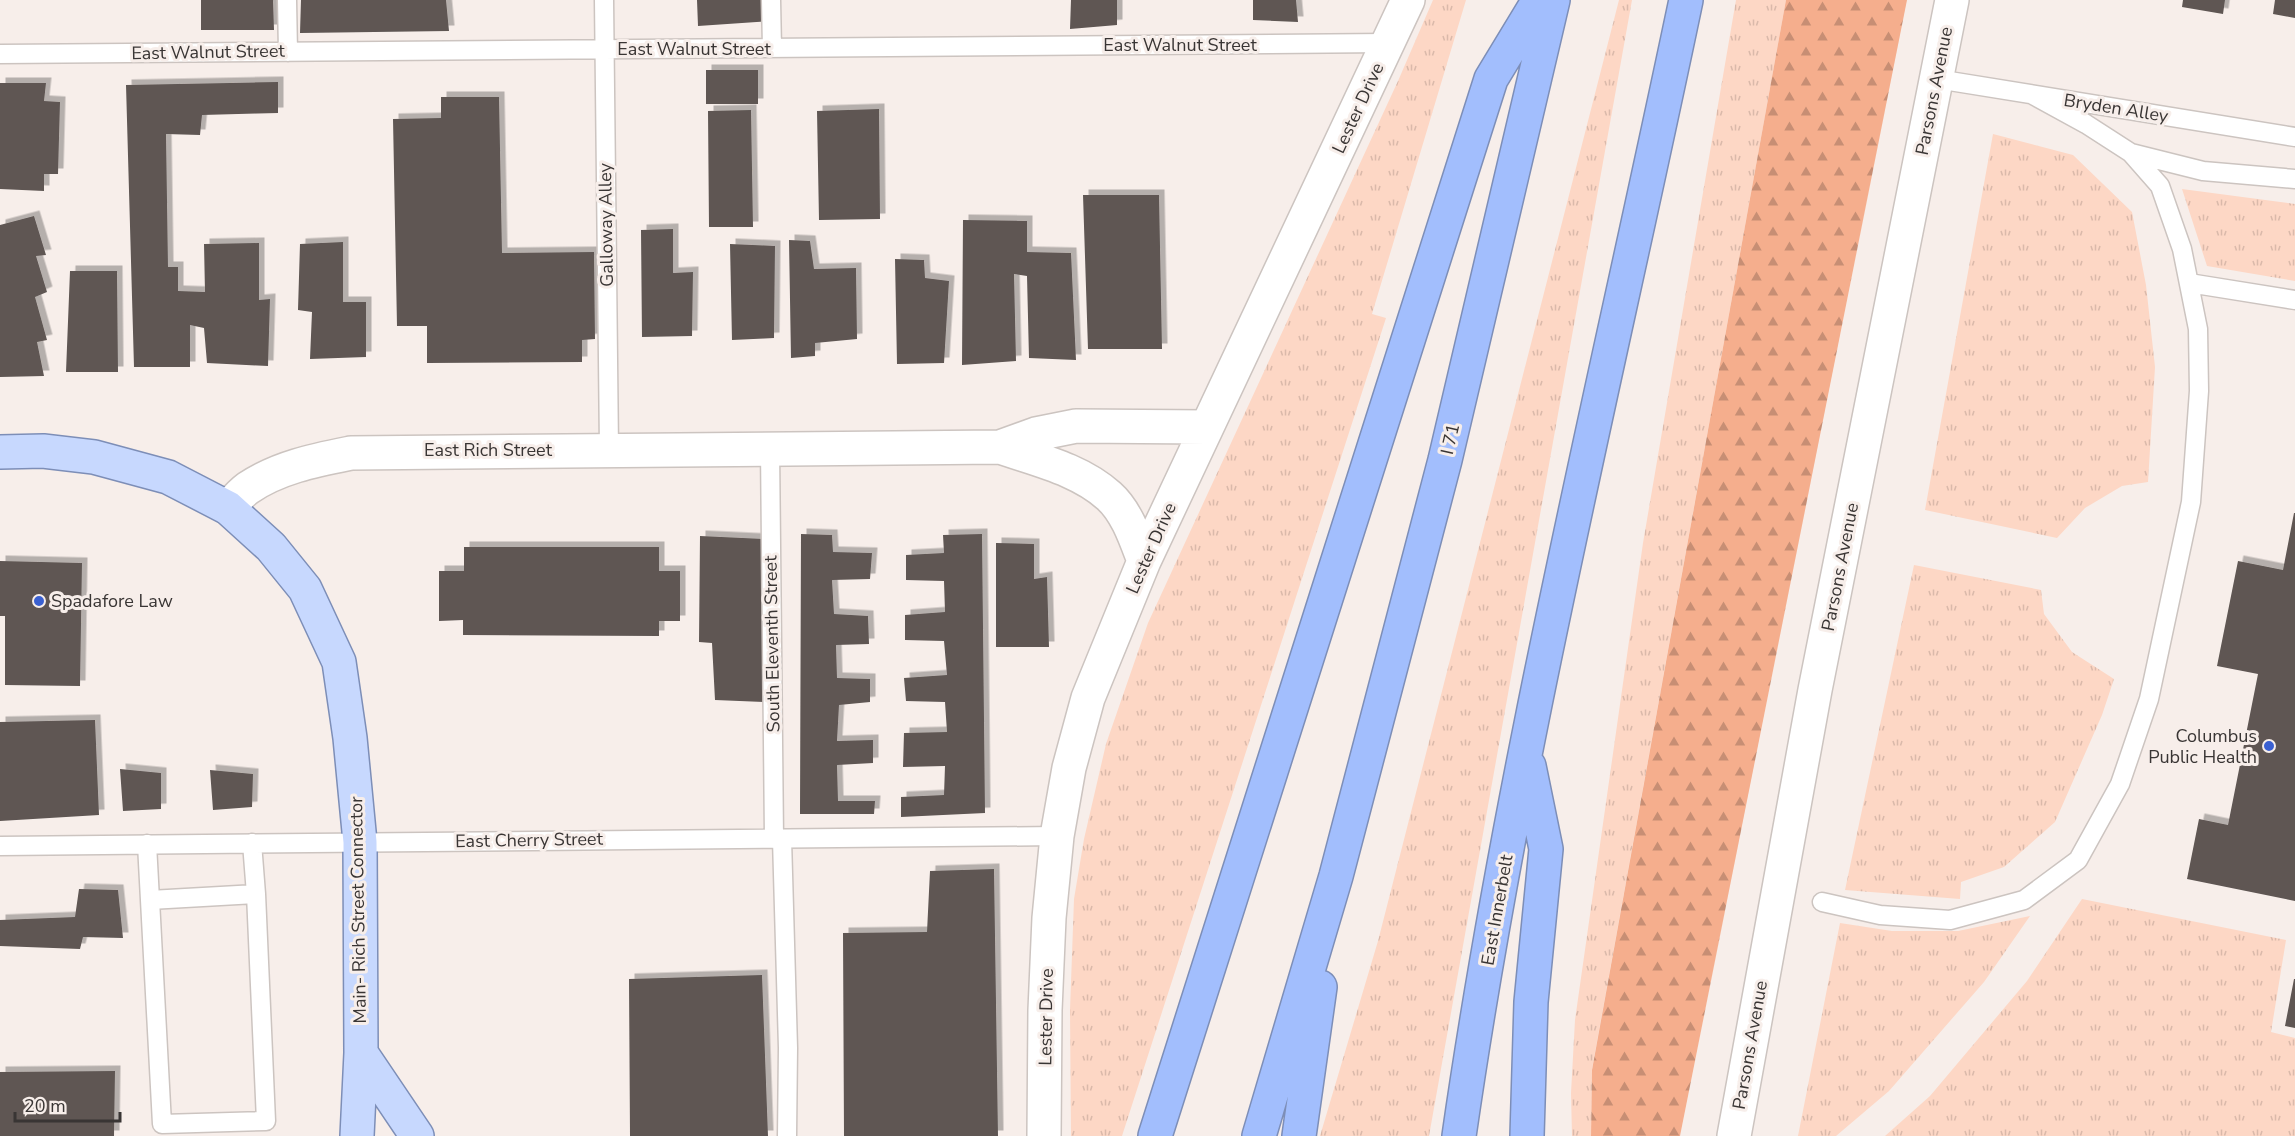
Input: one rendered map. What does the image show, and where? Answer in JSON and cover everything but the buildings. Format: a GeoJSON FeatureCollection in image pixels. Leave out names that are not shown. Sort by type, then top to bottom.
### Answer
{"type":"FeatureCollection","features":[{"type":"Feature","properties":{"kind":"highway"},"geometry":{"type":"LineString","coordinates":[[1155,1136],[1491,79],[1539,0]]}},
{"type":"Feature","properties":{"kind":"highway","name":"I 71"},"geometry":{"type":"LineString","coordinates":[[1259,1136],[1336,876],[1445,460],[1553,0]]}},
{"type":"Feature","properties":{"kind":"highway","name":"East Innerbelt"},"geometry":{"type":"LineString","coordinates":[[1459,1136],[1468,1071],[1526,749],[1686,0]]}},
{"type":"Feature","properties":{"kind":"highway"},"geometry":{"type":"LineString","coordinates":[[1526,749],[1546,849],[1531,1002],[1527,1136]]}},
{"type":"Feature","properties":{"kind":"highway"},"geometry":{"type":"LineString","coordinates":[[1299,1136],[1336,876]]}},
{"type":"Feature","properties":{"kind":"main road"},"geometry":{"type":"LineString","coordinates":[[0,452],[43,451],[94,457],[168,477],[228,508]]}},
{"type":"Feature","properties":{"kind":"main road","name":"Main- Rich Street Connector"},"geometry":{"type":"LineString","coordinates":[[228,508],[271,547],[305,589],[339,662],[351,738],[360,842],[361,1053],[357,1136]]}},
{"type":"Feature","properties":{"kind":"main road"},"geometry":{"type":"LineString","coordinates":[[361,1053],[417,1136]]}},
{"type":"Feature","properties":{"kind":"street","name":"Lester Drive"},"geometry":{"type":"LineString","coordinates":[[1044,1136],[1045,1010],[1049,918],[1057,836],[1069,768],[1088,698],[1144,561],[1408,0]]}},
{"type":"Feature","properties":{"kind":"street","name":"Parsons Avenue"},"geometry":{"type":"LineString","coordinates":[[1734,1136],[1815,690],[1952,0]]}},
{"type":"Feature","properties":{"kind":"street","name":"East Rich Street"},"geometry":{"type":"LineString","coordinates":[[1000,447],[1036,434],[1076,426],[1207,428]]}},
{"type":"Feature","properties":{"kind":"street","name":"East Rich Street"},"geometry":{"type":"LineString","coordinates":[[228,508],[247,488],[275,473],[312,461],[351,453],[1000,447],[1078,474],[1110,497],[1132,531],[1144,561]]}},
{"type":"Feature","properties":{"kind":"lane"},"geometry":{"type":"LineString","coordinates":[[287,0],[288,52]]}},
{"type":"Feature","properties":{"kind":"lane","name":"Galloway Alley"},"geometry":{"type":"LineString","coordinates":[[604,0],[609,449]]}},
{"type":"Feature","properties":{"kind":"lane"},"geometry":{"type":"LineString","coordinates":[[771,0],[772,48]]}},
{"type":"Feature","properties":{"kind":"lane","name":"East Walnut Street"},"geometry":{"type":"LineString","coordinates":[[0,54],[1388,43]]}},
{"type":"Feature","properties":{"kind":"lane","name":"Bryden Alley"},"geometry":{"type":"LineString","coordinates":[[1937,79],[2295,137]]}},
{"type":"Feature","properties":{"kind":"lane"},"geometry":{"type":"LineString","coordinates":[[1822,902],[1880,915],[1950,920],[2024,900],[2078,860],[2120,784],[2149,699],[2189,513],[2199,391],[2198,329],[2182,249],[2160,186],[2132,153],[2033,95]]}},
{"type":"Feature","properties":{"kind":"lane"},"geometry":{"type":"LineString","coordinates":[[2132,153],[2203,171],[2295,179]]}},
{"type":"Feature","properties":{"kind":"lane"},"geometry":{"type":"LineString","coordinates":[[2189,283],[2295,300]]}},
{"type":"Feature","properties":{"kind":"lane","name":"South Eleventh Street"},"geometry":{"type":"LineString","coordinates":[[770,448],[778,839],[788,1048],[787,1136]]}},
{"type":"Feature","properties":{"kind":"lane","name":"East Cherry Street"},"geometry":{"type":"LineString","coordinates":[[0,846],[1057,836]]}},
{"type":"Feature","properties":{"kind":"lane"},"geometry":{"type":"LineString","coordinates":[[147,844],[162,1124],[266,1121],[252,843]]}},
{"type":"Feature","properties":{"kind":"lane"},"geometry":{"type":"LineString","coordinates":[[150,900],[256,894]]}},
{"type":"Feature","properties":{"kind":"green space"},"geometry":{"type":"Polygon","coordinates":[[[1433,0],[1466,0],[1372,314],[1386,318],[1122,1136],[1071,1136],[1070,1010],[1074,899],[1084,839],[1106,744],[1148,623],[1398,81],[1433,0]]]}},
{"type":"Feature","properties":{"kind":"green space"},"geometry":{"type":"Polygon","coordinates":[[[1619,0],[1632,0],[1429,1136],[1320,1136],[1378,941],[1619,0]]]}},
{"type":"Feature","properties":{"kind":"green space"},"geometry":{"type":"Polygon","coordinates":[[[1736,0],[1786,0],[1592,1069],[1591,1136],[1572,1136],[1571,1093],[1575,1020],[1643,543],[1736,0]]]}},
{"type":"Feature","properties":{"kind":"green space"},"geometry":{"type":"Polygon","coordinates":[[[1786,0],[1907,0],[1680,1136],[1591,1136],[1592,1070],[1786,0]]]}},
{"type":"Feature","properties":{"kind":"green space"},"geometry":{"type":"Polygon","coordinates":[[[1993,134],[2073,155],[2132,212],[2146,285],[2155,367],[2148,482],[2122,486],[2085,508],[2057,538],[1925,510],[1993,134]]]}},
{"type":"Feature","properties":{"kind":"green space"},"geometry":{"type":"Polygon","coordinates":[[[2182,189],[2295,204],[2295,281],[2207,266],[2182,189]]]}},
{"type":"Feature","properties":{"kind":"green space"},"geometry":{"type":"Polygon","coordinates":[[[1914,565],[2041,590],[2044,614],[2072,652],[2114,679],[2102,715],[2055,822],[2004,867],[1961,882],[1960,899],[1845,890],[1914,565]]]}},
{"type":"Feature","properties":{"kind":"green space"},"geometry":{"type":"Polygon","coordinates":[[[2082,899],[2286,940],[2271,1032],[2295,1038],[2295,1136],[1885,1136],[1930,1096],[2027,981],[2082,899]]]}},
{"type":"Feature","properties":{"kind":"green space"},"geometry":{"type":"Polygon","coordinates":[[[2030,916],[1984,982],[1889,1091],[1836,1136],[1798,1136],[1840,923],[1892,931],[1958,931],[2030,916]]]}},
{"type":"Feature","properties":{"kind":"place","name":"Spadafore Law"},"geometry":{"type":"Point","coordinates":[39,601]}},
{"type":"Feature","properties":{"kind":"place","name":"Columbus Public Health"},"geometry":{"type":"Point","coordinates":[2269,746]}}]}
